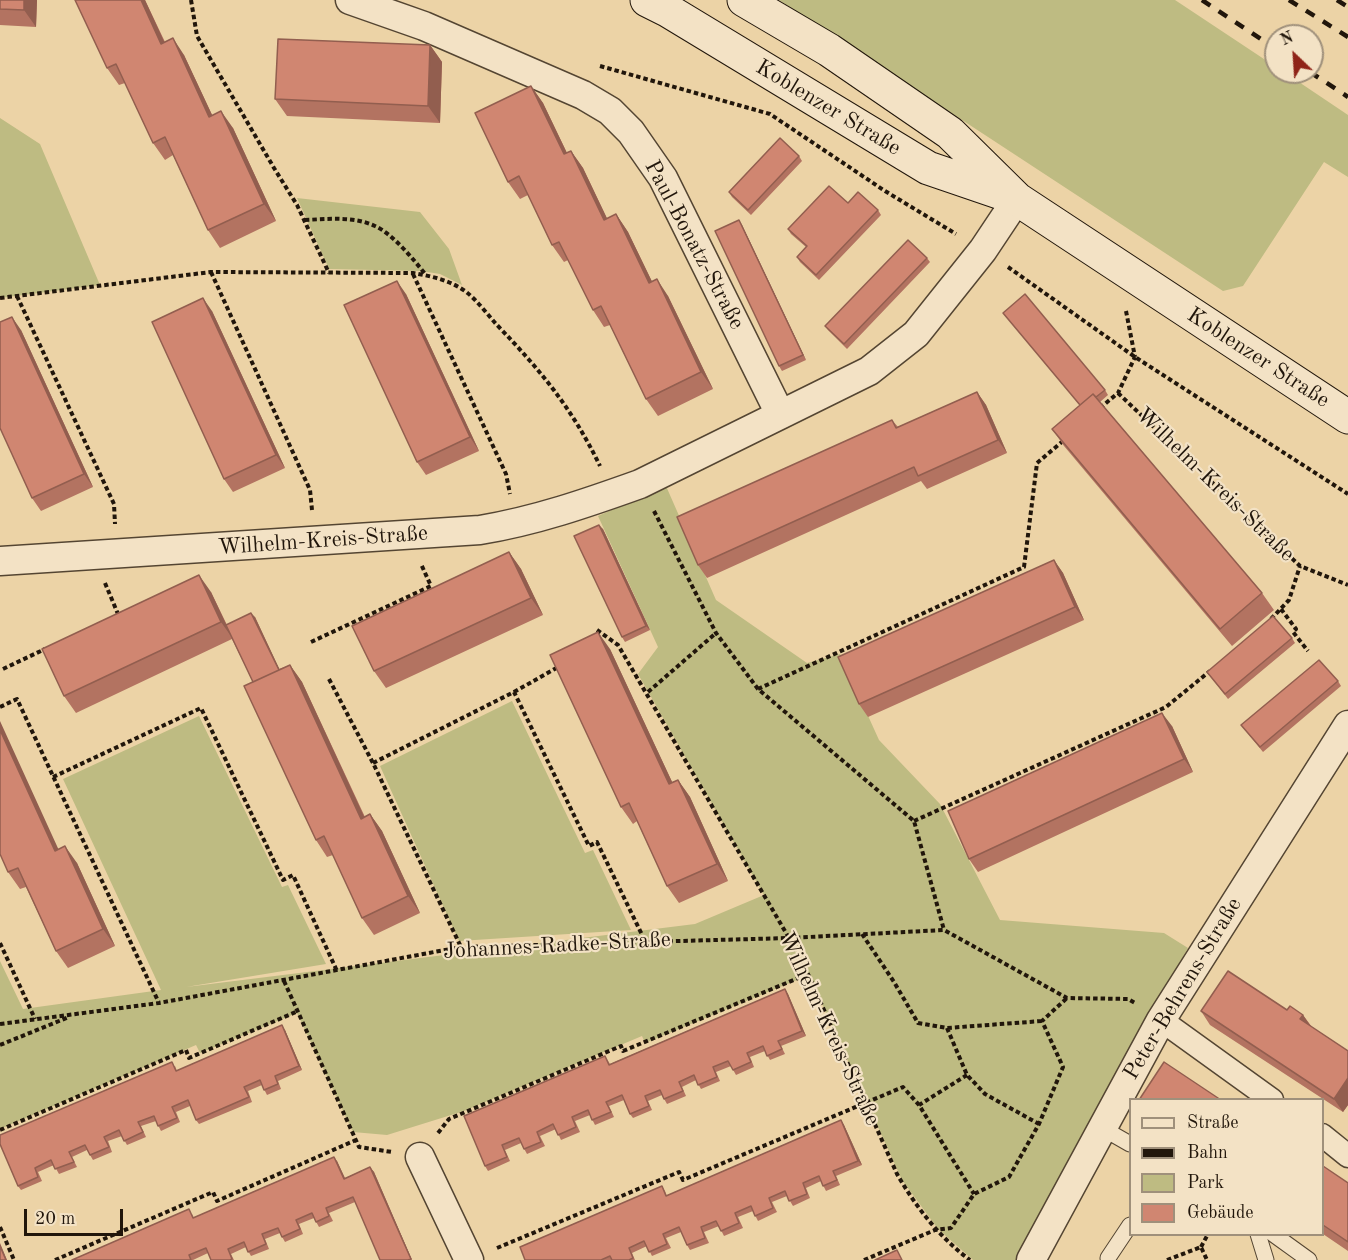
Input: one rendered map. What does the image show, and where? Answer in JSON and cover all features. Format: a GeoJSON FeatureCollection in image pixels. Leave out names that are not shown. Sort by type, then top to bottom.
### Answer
{"type":"FeatureCollection","features":[{"type":"Feature","properties":{"kind":"main road","name":"Koblenzer Straße"},"geometry":{"type":"LineString","coordinates":[[647,0],[928,168],[1017,199]]}},
{"type":"Feature","properties":{"kind":"main road","name":"Koblenzer Straße"},"geometry":{"type":"LineString","coordinates":[[744,0],[829,50],[950,133],[1017,199],[1348,417]]}},
{"type":"Feature","properties":{"kind":"street","name":"Paul-Bonatz-Straße"},"geometry":{"type":"LineString","coordinates":[[350,0],[424,26],[583,95],[610,111],[631,132],[663,178],[780,414]]}},
{"type":"Feature","properties":{"kind":"street","name":"Wilhelm-Kreis-Straße"},"geometry":{"type":"LineString","coordinates":[[0,561],[480,530],[544,517],[614,494],[640,484],[869,371],[916,334],[983,250],[1017,199]]}},
{"type":"Feature","properties":{"kind":"street","name":"Peter-Behrens-Straße"},"geometry":{"type":"LineString","coordinates":[[1031,1260],[1161,1020],[1348,725]]}},
{"type":"Feature","properties":{"kind":"street"},"geometry":{"type":"LineString","coordinates":[[1161,1020],[1269,1098]]}},
{"type":"Feature","properties":{"kind":"street"},"geometry":{"type":"LineString","coordinates":[[1324,1136],[1348,1156]]}},
{"type":"Feature","properties":{"kind":"street"},"geometry":{"type":"LineString","coordinates":[[420,1157],[469,1260]]}},
{"type":"Feature","properties":{"kind":"lane"},"geometry":{"type":"LineString","coordinates":[[1102,1128],[1129,1143]]}},
{"type":"Feature","properties":{"kind":"lane"},"geometry":{"type":"LineString","coordinates":[[1108,1258],[1129,1228]]}},
{"type":"Feature","properties":{"kind":"lane"},"geometry":{"type":"LineString","coordinates":[[1259,1236],[1266,1260]]}},
{"type":"Feature","properties":{"kind":"lane"},"geometry":{"type":"LineString","coordinates":[[1276,1236],[1309,1260]]}},
{"type":"Feature","properties":{"kind":"path"},"geometry":{"type":"LineString","coordinates":[[191,0],[197,36],[305,220],[329,273]]}},
{"type":"Feature","properties":{"kind":"path"},"geometry":{"type":"LineString","coordinates":[[591,64],[770,114],[885,191],[983,250],[1135,357],[1348,494]]}},
{"type":"Feature","properties":{"kind":"path"},"geometry":{"type":"LineString","coordinates":[[305,220],[337,219],[360,221],[377,226],[413,259],[426,276]]}},
{"type":"Feature","properties":{"kind":"path"},"geometry":{"type":"LineString","coordinates":[[211,272],[310,490]]}},
{"type":"Feature","properties":{"kind":"path"},"geometry":{"type":"LineString","coordinates":[[0,298],[211,272],[413,273],[434,277],[465,292],[537,366],[560,396],[587,440],[614,494]]}},
{"type":"Feature","properties":{"kind":"path"},"geometry":{"type":"LineString","coordinates":[[413,273],[506,474]]}},
{"type":"Feature","properties":{"kind":"path"},"geometry":{"type":"LineString","coordinates":[[17,296],[114,504]]}},
{"type":"Feature","properties":{"kind":"path","name":"Wilhelm-Kreis-Straße"},"geometry":{"type":"LineString","coordinates":[[1094,414],[1118,393],[1135,357]]}},
{"type":"Feature","properties":{"kind":"path","name":"Wilhelm-Kreis-Straße"},"geometry":{"type":"LineString","coordinates":[[1118,393],[1300,566],[1348,585]]}},
{"type":"Feature","properties":{"kind":"path"},"geometry":{"type":"LineString","coordinates":[[758,689],[1024,567],[1037,463],[1069,435]]}},
{"type":"Feature","properties":{"kind":"path"},"geometry":{"type":"LineString","coordinates":[[640,484],[716,633],[758,689],[914,821],[944,930],[1067,998],[1128,999],[1161,1020]]}},
{"type":"Feature","properties":{"kind":"path"},"geometry":{"type":"LineString","coordinates":[[311,642],[430,586],[407,535]]}},
{"type":"Feature","properties":{"kind":"path"},"geometry":{"type":"LineString","coordinates":[[92,555],[118,614],[108,619]]}},
{"type":"Feature","properties":{"kind":"path"},"geometry":{"type":"LineString","coordinates":[[1263,625],[1289,600],[1300,566]]}},
{"type":"Feature","properties":{"kind":"path"},"geometry":{"type":"LineString","coordinates":[[1281,609],[1296,629],[1293,632],[1308,651]]}},
{"type":"Feature","properties":{"kind":"path","name":"Wilhelm-Kreis-Straße"},"geometry":{"type":"LineString","coordinates":[[597,630],[618,645],[648,693],[789,938],[808,974],[897,1174],[912,1201],[935,1230],[970,1260]]}},
{"type":"Feature","properties":{"kind":"path"},"geometry":{"type":"LineString","coordinates":[[648,693],[716,633]]}},
{"type":"Feature","properties":{"kind":"path"},"geometry":{"type":"LineString","coordinates":[[602,645],[611,640]]}},
{"type":"Feature","properties":{"kind":"path"},"geometry":{"type":"LineString","coordinates":[[3,669],[55,644]]}},
{"type":"Feature","properties":{"kind":"path"},"geometry":{"type":"LineString","coordinates":[[373,763],[514,692],[565,663]]}},
{"type":"Feature","properties":{"kind":"path"},"geometry":{"type":"LineString","coordinates":[[914,821],[1166,707],[1219,664]]}},
{"type":"Feature","properties":{"kind":"path"},"geometry":{"type":"LineString","coordinates":[[329,679],[373,763],[462,947]]}},
{"type":"Feature","properties":{"kind":"path"},"geometry":{"type":"LineString","coordinates":[[514,692],[589,846],[597,842],[645,941]]}},
{"type":"Feature","properties":{"kind":"path"},"geometry":{"type":"LineString","coordinates":[[0,707],[17,699],[159,1003]]}},
{"type":"Feature","properties":{"kind":"path"},"geometry":{"type":"LineString","coordinates":[[53,777],[201,708],[283,880],[293,875],[337,971]]}},
{"type":"Feature","properties":{"kind":"path","name":"Johannes-Radke-Straße"},"geometry":{"type":"LineString","coordinates":[[0,1024],[159,1003],[462,947],[789,938],[944,930]]}},
{"type":"Feature","properties":{"kind":"path"},"geometry":{"type":"LineString","coordinates":[[862,934],[918,1023],[947,1028],[1042,1022],[1067,998]]}},
{"type":"Feature","properties":{"kind":"path"},"geometry":{"type":"LineString","coordinates":[[0,943],[35,1019]]}},
{"type":"Feature","properties":{"kind":"path"},"geometry":{"type":"LineString","coordinates":[[284,981],[359,1147],[420,1157],[449,1119],[621,1046],[623,1051],[808,974]]}},
{"type":"Feature","properties":{"kind":"path"},"geometry":{"type":"LineString","coordinates":[[0,1130],[186,1050],[189,1058],[298,1011]]}},
{"type":"Feature","properties":{"kind":"path"},"geometry":{"type":"LineString","coordinates":[[0,1045],[76,1014]]}},
{"type":"Feature","properties":{"kind":"path"},"geometry":{"type":"LineString","coordinates":[[864,1260],[935,1230],[951,1228],[974,1194],[1009,1177],[1039,1124],[1063,1067],[1042,1022]]}},
{"type":"Feature","properties":{"kind":"path"},"geometry":{"type":"LineString","coordinates":[[947,1028],[967,1076],[985,1094],[1039,1124]]}},
{"type":"Feature","properties":{"kind":"path"},"geometry":{"type":"LineString","coordinates":[[919,1105],[967,1076]]}},
{"type":"Feature","properties":{"kind":"path"},"geometry":{"type":"LineString","coordinates":[[469,1260],[679,1172],[683,1180],[903,1087],[919,1105],[974,1194]]}},
{"type":"Feature","properties":{"kind":"path"},"geometry":{"type":"LineString","coordinates":[[55,1260],[213,1192],[217,1201],[356,1140]]}},
{"type":"Feature","properties":{"kind":"path"},"geometry":{"type":"LineString","coordinates":[[0,1227],[14,1260]]}},
{"type":"Feature","properties":{"kind":"path"},"geometry":{"type":"LineString","coordinates":[[1167,1260],[1201,1247],[1207,1236]]}},
{"type":"Feature","properties":{"kind":"path"},"geometry":{"type":"LineString","coordinates":[[1201,1247],[1207,1260]]}},
{"type":"Feature","properties":{"kind":"green space"},"geometry":{"type":"Polygon","coordinates":[[[779,0],[1175,0],[1264,59],[1264,84],[1302,84],[1348,115],[1348,177],[1324,162],[1243,286],[1223,291],[779,0]]]}},
{"type":"Feature","properties":{"kind":"green space"},"geometry":{"type":"Polygon","coordinates":[[[0,118],[40,144],[100,285],[0,298],[0,118]]]}},
{"type":"Feature","properties":{"kind":"green space"},"geometry":{"type":"Polygon","coordinates":[[[297,198],[420,212],[449,249],[462,285],[440,274],[421,271],[329,269],[297,198]]]}},
{"type":"Feature","properties":{"kind":"green space"},"geometry":{"type":"Polygon","coordinates":[[[666,486],[716,600],[807,663],[840,654],[879,740],[940,804],[1000,920],[1164,933],[1188,948],[1148,1018],[1021,1260],[973,1260],[938,1229],[902,1180],[809,975],[645,1043],[642,1036],[464,1111],[387,1135],[353,1132],[297,1013],[200,1053],[196,1045],[0,1129],[0,961],[23,1009],[161,990],[63,779],[199,716],[282,887],[288,885],[326,964],[186,987],[695,924],[764,895],[638,674],[658,647],[598,516],[666,486]]]}},
{"type":"Feature","properties":{"kind":"green space"},"geometry":{"type":"Polygon","coordinates":[[[512,701],[585,853],[593,850],[631,930],[459,941],[380,766],[512,701]]]}},
{"type":"Feature","properties":{"kind":"building"},"geometry":{"type":"Polygon","coordinates":[[[0,0],[24,0],[24,10],[0,9],[0,0]]]}},
{"type":"Feature","properties":{"kind":"building"},"geometry":{"type":"Polygon","coordinates":[[[75,0],[141,0],[161,44],[173,38],[209,117],[221,111],[264,204],[208,230],[165,137],[153,143],[116,64],[107,68],[75,0]]]}},
{"type":"Feature","properties":{"kind":"building"},"geometry":{"type":"Polygon","coordinates":[[[278,39],[430,45],[428,106],[275,99],[278,39]]]}},
{"type":"Feature","properties":{"kind":"building"},"geometry":{"type":"Polygon","coordinates":[[[531,86],[564,154],[571,151],[604,220],[616,214],[649,283],[657,279],[701,372],[646,399],[601,306],[593,310],[559,242],[552,245],[519,176],[508,182],[475,113],[531,86]]]}},
{"type":"Feature","properties":{"kind":"building"},"geometry":{"type":"Polygon","coordinates":[[[780,138],[799,156],[748,210],[729,192],[780,138]]]}},
{"type":"Feature","properties":{"kind":"building"},"geometry":{"type":"Polygon","coordinates":[[[829,186],[848,203],[858,192],[878,210],[816,275],[797,257],[807,246],[788,229],[829,186]]]}},
{"type":"Feature","properties":{"kind":"building"},"geometry":{"type":"Polygon","coordinates":[[[739,220],[803,355],[779,366],[715,231],[739,220]]]}},
{"type":"Feature","properties":{"kind":"building"},"geometry":{"type":"Polygon","coordinates":[[[908,240],[927,258],[844,344],[825,326],[908,240]]]}},
{"type":"Feature","properties":{"kind":"building"},"geometry":{"type":"Polygon","coordinates":[[[397,281],[470,437],[417,462],[344,305],[397,281]]]}},
{"type":"Feature","properties":{"kind":"building"},"geometry":{"type":"Polygon","coordinates":[[[1025,294],[1105,390],[1096,397],[1093,394],[1080,405],[1003,313],[1025,294]]]}},
{"type":"Feature","properties":{"kind":"building"},"geometry":{"type":"Polygon","coordinates":[[[203,298],[276,455],[224,479],[152,322],[203,298]]]}},
{"type":"Feature","properties":{"kind":"building"},"geometry":{"type":"Polygon","coordinates":[[[12,317],[84,474],[32,498],[0,428],[0,322],[12,317]]]}},
{"type":"Feature","properties":{"kind":"building"},"geometry":{"type":"Polygon","coordinates":[[[977,392],[998,440],[918,476],[914,467],[698,565],[677,517],[892,420],[896,428],[977,392]]]}},
{"type":"Feature","properties":{"kind":"building"},"geometry":{"type":"Polygon","coordinates":[[[1093,394],[1262,593],[1220,629],[1052,429],[1093,394]]]}},
{"type":"Feature","properties":{"kind":"building"},"geometry":{"type":"Polygon","coordinates":[[[599,525],[646,626],[622,637],[574,536],[599,525]]]}},
{"type":"Feature","properties":{"kind":"building"},"geometry":{"type":"Polygon","coordinates":[[[509,552],[531,598],[374,671],[352,626],[509,552]]]}},
{"type":"Feature","properties":{"kind":"building"},"geometry":{"type":"Polygon","coordinates":[[[1054,560],[1075,607],[859,704],[838,657],[1054,560]]]}},
{"type":"Feature","properties":{"kind":"building"},"geometry":{"type":"Polygon","coordinates":[[[199,575],[221,622],[64,696],[42,649],[199,575]]]}},
{"type":"Feature","properties":{"kind":"building"},"geometry":{"type":"Polygon","coordinates":[[[251,613],[279,670],[253,682],[226,625],[251,613]]]}},
{"type":"Feature","properties":{"kind":"building"},"geometry":{"type":"Polygon","coordinates":[[[1273,616],[1292,638],[1225,694],[1207,672],[1273,616]]]}},
{"type":"Feature","properties":{"kind":"building"},"geometry":{"type":"Polygon","coordinates":[[[598,632],[669,784],[678,780],[717,864],[667,886],[629,803],[621,807],[550,655],[598,632]]]}},
{"type":"Feature","properties":{"kind":"building"},"geometry":{"type":"Polygon","coordinates":[[[1319,660],[1338,681],[1260,747],[1241,725],[1319,660]]]}},
{"type":"Feature","properties":{"kind":"building"},"geometry":{"type":"Polygon","coordinates":[[[290,665],[361,819],[370,814],[408,896],[362,918],[324,836],[316,840],[244,686],[290,665]]]}},
{"type":"Feature","properties":{"kind":"building"},"geometry":{"type":"Polygon","coordinates":[[[1162,713],[1184,759],[969,859],[948,811],[1162,713]]]}},
{"type":"Feature","properties":{"kind":"building"},"geometry":{"type":"Polygon","coordinates":[[[0,730],[55,851],[65,846],[103,929],[56,951],[18,868],[8,872],[0,854],[0,730]]]}},
{"type":"Feature","properties":{"kind":"building"},"geometry":{"type":"Polygon","coordinates":[[[1228,971],[1287,1010],[1290,1006],[1303,1015],[1300,1019],[1348,1051],[1348,1078],[1334,1099],[1201,1011],[1228,971]]]}},
{"type":"Feature","properties":{"kind":"building"},"geometry":{"type":"Polygon","coordinates":[[[785,989],[802,1031],[778,1041],[782,1049],[767,1056],[763,1046],[747,1053],[751,1062],[733,1070],[728,1061],[713,1067],[717,1077],[698,1085],[694,1075],[679,1082],[683,1091],[664,1099],[660,1090],[645,1096],[649,1106],[630,1114],[622,1095],[606,1102],[611,1112],[592,1120],[588,1110],[572,1117],[576,1127],[558,1135],[553,1124],[537,1132],[541,1142],[524,1149],[519,1138],[502,1145],[507,1157],[485,1166],[464,1116],[605,1056],[609,1065],[785,989]]]}},
{"type":"Feature","properties":{"kind":"building"},"geometry":{"type":"Polygon","coordinates":[[[282,1025],[299,1066],[275,1076],[278,1084],[264,1090],[260,1080],[244,1087],[249,1097],[196,1120],[188,1100],[172,1107],[177,1118],[158,1126],[154,1116],[138,1122],[143,1132],[124,1141],[119,1130],[104,1137],[109,1147],[90,1155],[85,1145],[69,1152],[74,1162],[55,1169],[51,1160],[35,1168],[38,1177],[18,1186],[0,1144],[0,1135],[172,1062],[176,1071],[282,1025]]]}},
{"type":"Feature","properties":{"kind":"building"},"geometry":{"type":"Polygon","coordinates":[[[1164,1062],[1218,1098],[1140,1098],[1164,1062]]]}},
{"type":"Feature","properties":{"kind":"building"},"geometry":{"type":"Polygon","coordinates":[[[841,1120],[858,1161],[833,1171],[837,1180],[823,1186],[819,1176],[803,1183],[807,1194],[789,1201],[785,1191],[769,1198],[773,1208],[755,1216],[751,1206],[735,1213],[739,1223],[721,1231],[716,1221],[701,1227],[705,1238],[687,1245],[679,1227],[663,1234],[667,1244],[649,1252],[644,1241],[629,1248],[633,1258],[629,1260],[612,1260],[610,1256],[601,1260],[525,1260],[520,1247],[662,1186],[666,1196],[841,1120]]]}},
{"type":"Feature","properties":{"kind":"building"},"geometry":{"type":"Polygon","coordinates":[[[334,1157],[344,1179],[370,1167],[411,1259],[380,1260],[353,1197],[326,1208],[329,1216],[316,1222],[312,1213],[296,1220],[300,1229],[282,1237],[278,1228],[262,1234],[266,1244],[248,1252],[244,1242],[228,1249],[232,1259],[230,1260],[211,1260],[206,1248],[189,1255],[191,1260],[72,1260],[189,1209],[193,1218],[334,1157]]]}},
{"type":"Feature","properties":{"kind":"building"},"geometry":{"type":"Polygon","coordinates":[[[1324,1167],[1348,1183],[1348,1242],[1324,1226],[1324,1167]]]}},
{"type":"Feature","properties":{"kind":"building"},"geometry":{"type":"Polygon","coordinates":[[[0,1246],[6,1260],[0,1260],[0,1246]]]}},
{"type":"Feature","properties":{"kind":"building"},"geometry":{"type":"Polygon","coordinates":[[[897,1250],[902,1260],[875,1260],[897,1250]]]}},
{"type":"Feature","properties":{"kind":"railway"},"geometry":{"type":"LineString","coordinates":[[1202,0],[1264,41]]}},
{"type":"Feature","properties":{"kind":"railway"},"geometry":{"type":"LineString","coordinates":[[1289,0],[1348,37]]}},
{"type":"Feature","properties":{"kind":"railway"},"geometry":{"type":"LineString","coordinates":[[1337,0],[1348,7]]}},
{"type":"Feature","properties":{"kind":"railway"},"geometry":{"type":"LineString","coordinates":[[1324,81],[1348,97]]}}]}
